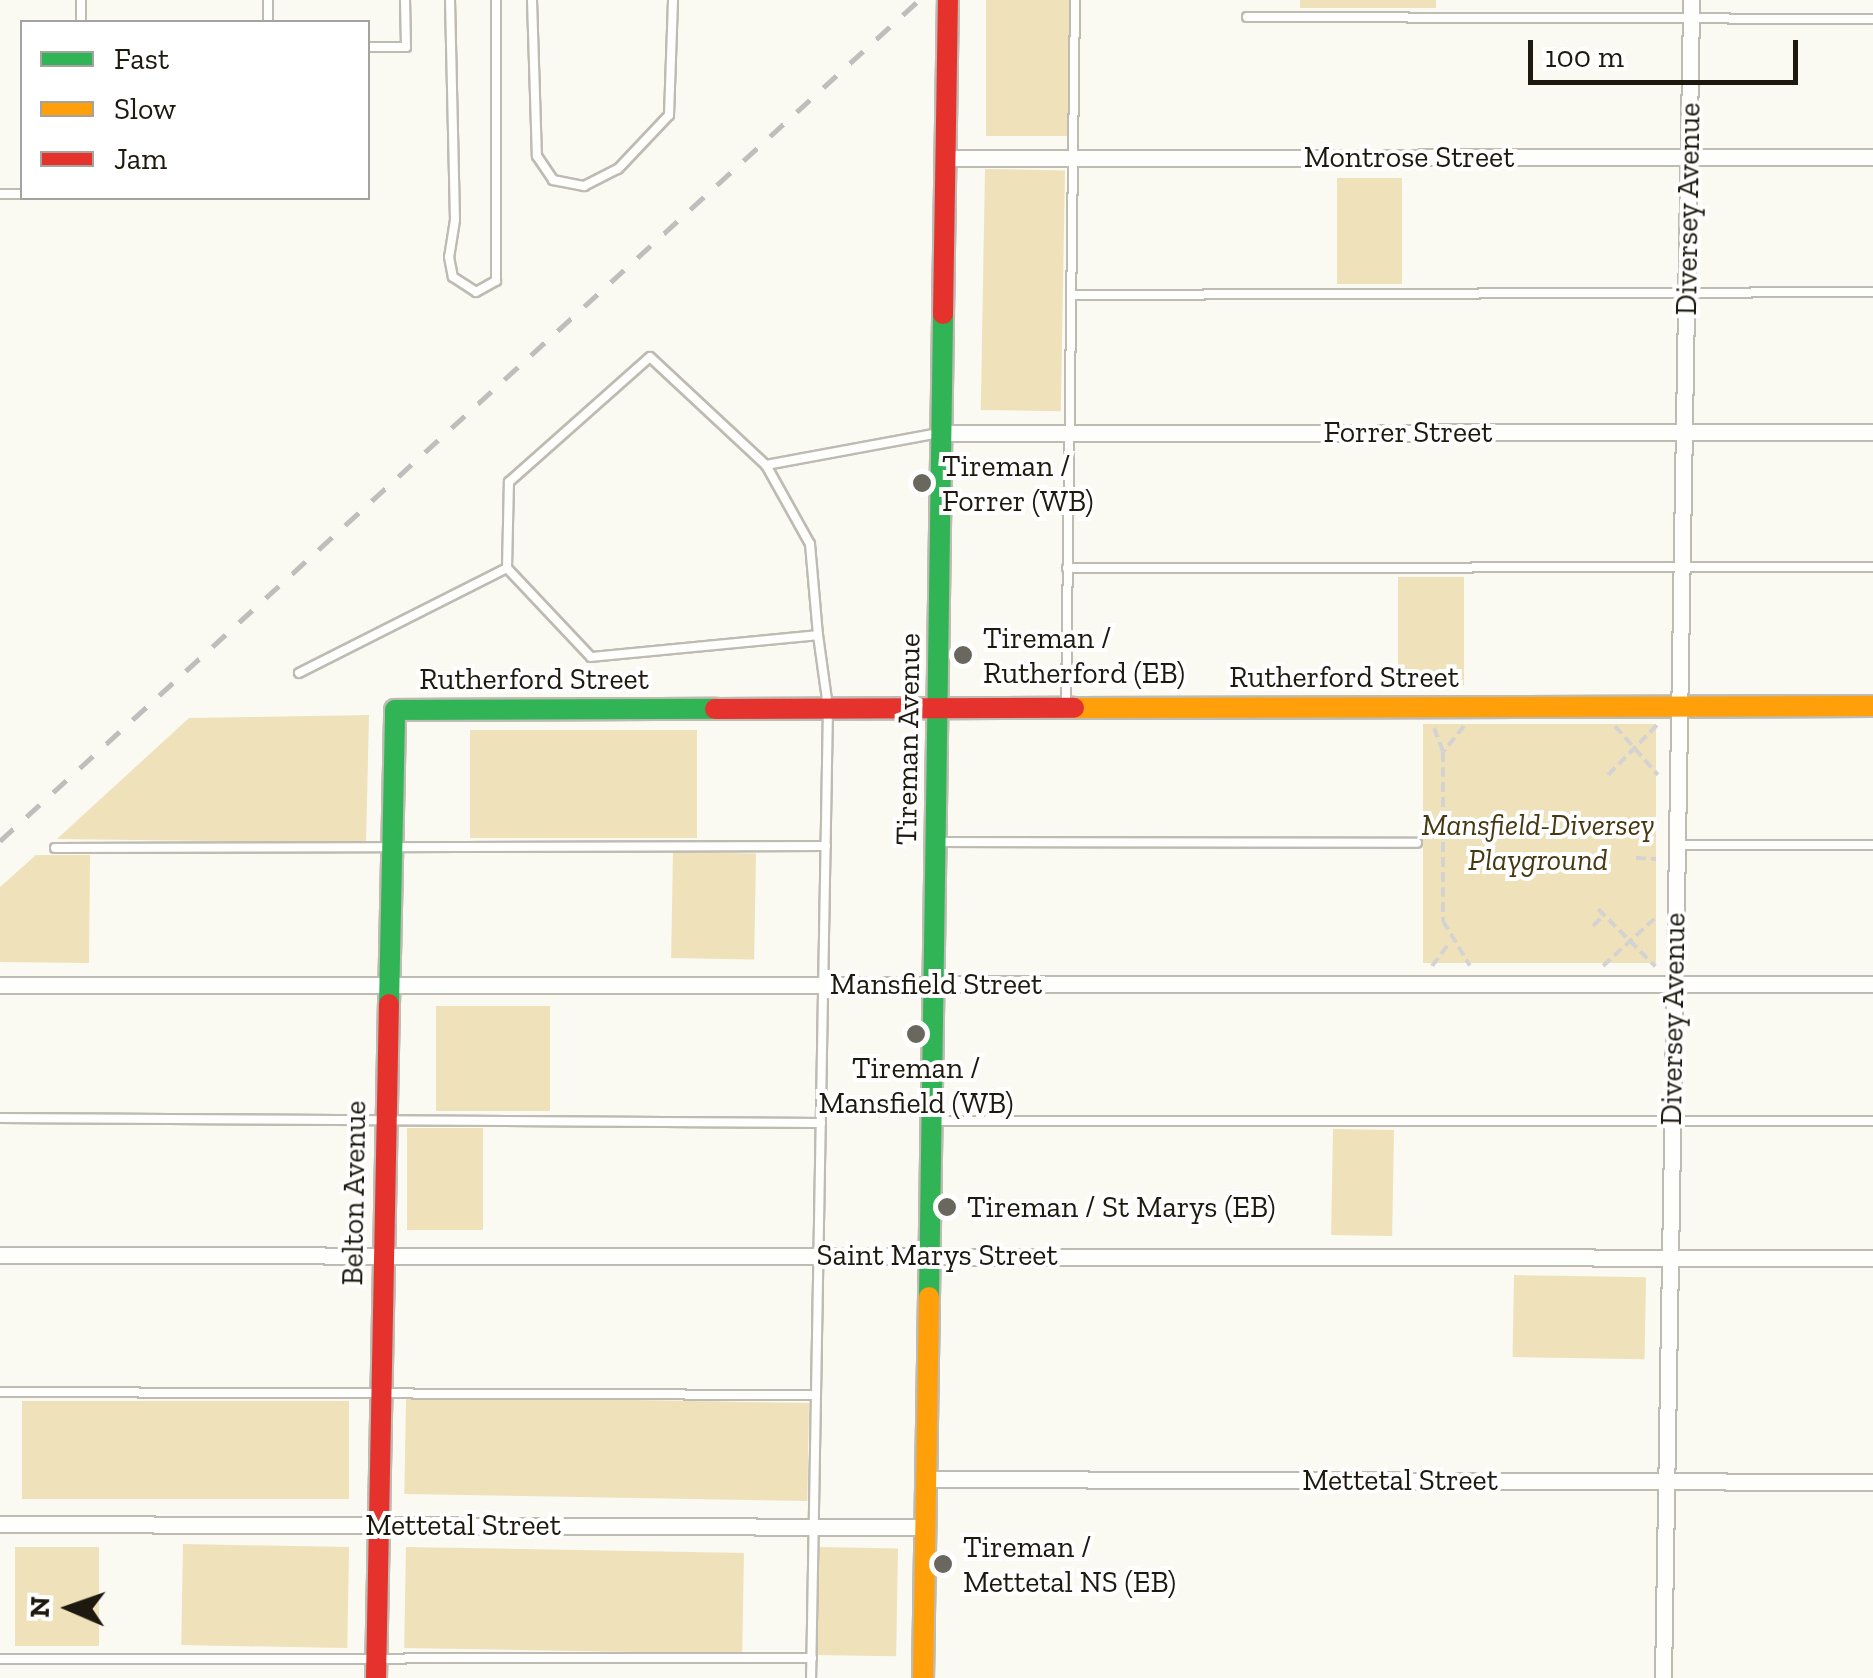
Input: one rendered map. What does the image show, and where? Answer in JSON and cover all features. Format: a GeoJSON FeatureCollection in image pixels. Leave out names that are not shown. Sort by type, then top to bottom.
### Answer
{"type":"FeatureCollection","features":[{"type":"Feature","properties":{"kind":"street","name":"Tireman Avenue"},"geometry":{"type":"LineString","coordinates":[[926,1526],[948,0]]}},
{"type":"Feature","properties":{"kind":"street","name":"Diversey Avenue"},"geometry":{"type":"LineString","coordinates":[[1662,1678],[1691,0]]}},
{"type":"Feature","properties":{"kind":"street","name":"Montrose Street"},"geometry":{"type":"LineString","coordinates":[[946,158],[1873,157]]}},
{"type":"Feature","properties":{"kind":"street","name":"Forrer Street"},"geometry":{"type":"LineString","coordinates":[[942,433],[1873,432]]}},
{"type":"Feature","properties":{"kind":"street","name":"Rutherford Street"},"geometry":{"type":"LineString","coordinates":[[396,710],[1873,706]]}},
{"type":"Feature","properties":{"kind":"street","name":"Belton Avenue"},"geometry":{"type":"LineString","coordinates":[[377,1668],[396,710]]}},
{"type":"Feature","properties":{"kind":"street","name":"Mansfield Street"},"geometry":{"type":"LineString","coordinates":[[0,985],[1873,984]]}},
{"type":"Feature","properties":{"kind":"street","name":"Saint Marys Street"},"geometry":{"type":"LineString","coordinates":[[0,1255],[1873,1258]]}},
{"type":"Feature","properties":{"kind":"street","name":"Mettetal Street"},"geometry":{"type":"LineString","coordinates":[[926,1479],[1873,1482]]}},
{"type":"Feature","properties":{"kind":"street","name":"Mettetal Street"},"geometry":{"type":"LineString","coordinates":[[0,1524],[926,1526]]}},
{"type":"Feature","properties":{"kind":"street"},"geometry":{"type":"LineString","coordinates":[[923,1678],[926,1526]]}},
{"type":"Feature","properties":{"kind":"lane"},"geometry":{"type":"LineString","coordinates":[[370,47],[406,47],[405,0]]}},
{"type":"Feature","properties":{"kind":"lane"},"geometry":{"type":"LineString","coordinates":[[450,0],[455,220],[450,257],[453,277],[476,292],[496,280],[496,0]]}},
{"type":"Feature","properties":{"kind":"lane"},"geometry":{"type":"LineString","coordinates":[[532,0],[536,156],[553,180],[584,186],[618,168],[670,115],[673,0]]}},
{"type":"Feature","properties":{"kind":"lane"},"geometry":{"type":"LineString","coordinates":[[1066,709],[1075,0]]}},
{"type":"Feature","properties":{"kind":"lane"},"geometry":{"type":"LineString","coordinates":[[1246,18],[1873,20]]}},
{"type":"Feature","properties":{"kind":"lane"},"geometry":{"type":"LineString","coordinates":[[1072,295],[1873,292]]}},
{"type":"Feature","properties":{"kind":"lane"},"geometry":{"type":"LineString","coordinates":[[812,1678],[828,707],[810,544],[766,465],[650,357],[509,482],[508,568],[591,656],[818,635]]}},
{"type":"Feature","properties":{"kind":"lane"},"geometry":{"type":"LineString","coordinates":[[766,465],[942,433]]}},
{"type":"Feature","properties":{"kind":"lane"},"geometry":{"type":"LineString","coordinates":[[1067,568],[1873,566]]}},
{"type":"Feature","properties":{"kind":"lane"},"geometry":{"type":"LineString","coordinates":[[298,674],[508,568]]}},
{"type":"Feature","properties":{"kind":"lane"},"geometry":{"type":"LineString","coordinates":[[936,842],[1417,843]]}},
{"type":"Feature","properties":{"kind":"lane"},"geometry":{"type":"LineString","coordinates":[[55,848],[370,849],[392,844],[826,846]]}},
{"type":"Feature","properties":{"kind":"lane"},"geometry":{"type":"LineString","coordinates":[[1677,845],[1873,845]]}},
{"type":"Feature","properties":{"kind":"lane"},"geometry":{"type":"LineString","coordinates":[[0,1118],[821,1123]]}},
{"type":"Feature","properties":{"kind":"lane"},"geometry":{"type":"LineString","coordinates":[[932,1121],[1873,1121]]}},
{"type":"Feature","properties":{"kind":"lane"},"geometry":{"type":"LineString","coordinates":[[0,1392],[816,1395]]}},
{"type":"Feature","properties":{"kind":"lane"},"geometry":{"type":"LineString","coordinates":[[0,1659],[377,1668],[812,1658]]}},
{"type":"Feature","properties":{"kind":"path"},"geometry":{"type":"LineString","coordinates":[[1432,724],[1443,752],[1443,921],[1470,966]]}},
{"type":"Feature","properties":{"kind":"path"},"geometry":{"type":"LineString","coordinates":[[1443,752],[1467,724]]}},
{"type":"Feature","properties":{"kind":"path"},"geometry":{"type":"LineString","coordinates":[[1611,724],[1637,746],[1658,775]]}},
{"type":"Feature","properties":{"kind":"path"},"geometry":{"type":"LineString","coordinates":[[1608,775],[1658,724]]}},
{"type":"Feature","properties":{"kind":"path"},"geometry":{"type":"LineString","coordinates":[[1636,858],[1656,859]]}},
{"type":"Feature","properties":{"kind":"path"},"geometry":{"type":"LineString","coordinates":[[1598,909],[1655,966]]}},
{"type":"Feature","properties":{"kind":"path"},"geometry":{"type":"LineString","coordinates":[[1593,926],[1604,915]]}},
{"type":"Feature","properties":{"kind":"path"},"geometry":{"type":"LineString","coordinates":[[1603,966],[1655,918]]}},
{"type":"Feature","properties":{"kind":"path"},"geometry":{"type":"LineString","coordinates":[[1432,966],[1451,939]]}},
{"type":"Feature","properties":{"kind":"green space"},"geometry":{"type":"Polygon","coordinates":[[[986,0],[1069,0],[1069,136],[986,136],[986,0]]]}},
{"type":"Feature","properties":{"kind":"green space"},"geometry":{"type":"Polygon","coordinates":[[[1300,0],[1436,0],[1436,8],[1300,8],[1300,0]]]}},
{"type":"Feature","properties":{"kind":"green space"},"geometry":{"type":"Polygon","coordinates":[[[985,169],[1065,170],[1061,411],[981,410],[985,169]]]}},
{"type":"Feature","properties":{"kind":"green space"},"geometry":{"type":"Polygon","coordinates":[[[1337,178],[1402,178],[1402,284],[1337,284],[1337,178]]]}},
{"type":"Feature","properties":{"kind":"green space"},"geometry":{"type":"Polygon","coordinates":[[[1398,577],[1464,577],[1464,685],[1398,685],[1398,577]]]}},
{"type":"Feature","properties":{"kind":"green space"},"geometry":{"type":"Polygon","coordinates":[[[369,715],[366,843],[57,839],[189,718],[369,715]]]}},
{"type":"Feature","properties":{"kind":"green space","name":"Mansfield-Diversey Playground"},"geometry":{"type":"Polygon","coordinates":[[[1423,724],[1656,724],[1656,963],[1423,963],[1423,724]]]}},
{"type":"Feature","properties":{"kind":"green space"},"geometry":{"type":"Polygon","coordinates":[[[470,730],[697,730],[697,838],[470,838],[470,730]]]}},
{"type":"Feature","properties":{"kind":"green space"},"geometry":{"type":"Polygon","coordinates":[[[673,852],[756,853],[754,959],[671,958],[673,852]]]}},
{"type":"Feature","properties":{"kind":"green space"},"geometry":{"type":"Polygon","coordinates":[[[36,855],[90,855],[89,963],[0,962],[0,887],[36,855]]]}},
{"type":"Feature","properties":{"kind":"green space"},"geometry":{"type":"Polygon","coordinates":[[[436,1006],[550,1006],[550,1111],[436,1111],[436,1006]]]}},
{"type":"Feature","properties":{"kind":"green space"},"geometry":{"type":"Polygon","coordinates":[[[407,1128],[483,1128],[483,1230],[407,1230],[407,1128]]]}},
{"type":"Feature","properties":{"kind":"green space"},"geometry":{"type":"Polygon","coordinates":[[[1333,1129],[1394,1130],[1392,1236],[1331,1235],[1333,1129]]]}},
{"type":"Feature","properties":{"kind":"green space"},"geometry":{"type":"Polygon","coordinates":[[[1514,1275],[1646,1277],[1645,1359],[1513,1357],[1514,1275]]]}},
{"type":"Feature","properties":{"kind":"green space"},"geometry":{"type":"Polygon","coordinates":[[[406,1396],[809,1403],[807,1501],[404,1494],[406,1396]]]}},
{"type":"Feature","properties":{"kind":"green space"},"geometry":{"type":"Polygon","coordinates":[[[22,1401],[349,1401],[349,1499],[22,1499],[22,1401]]]}},
{"type":"Feature","properties":{"kind":"green space"},"geometry":{"type":"Polygon","coordinates":[[[183,1544],[349,1547],[347,1648],[181,1645],[183,1544]]]}},
{"type":"Feature","properties":{"kind":"green space"},"geometry":{"type":"Polygon","coordinates":[[[15,1547],[99,1547],[99,1646],[15,1646],[15,1547]]]}},
{"type":"Feature","properties":{"kind":"green space"},"geometry":{"type":"Polygon","coordinates":[[[406,1547],[744,1553],[742,1654],[404,1648],[406,1547]]]}},
{"type":"Feature","properties":{"kind":"green space"},"geometry":{"type":"Polygon","coordinates":[[[819,1547],[898,1548],[896,1656],[817,1655],[819,1547]]]}},
{"type":"Feature","properties":{"kind":"railway"},"geometry":{"type":"LineString","coordinates":[[0,841],[919,0]]}},
{"type":"Feature","properties":{"kind":"traffic: fast"},"geometry":{"type":"LineString","coordinates":[[929,1297],[943,314]]}},
{"type":"Feature","properties":{"kind":"traffic: fast"},"geometry":{"type":"LineString","coordinates":[[389,1004],[395,710],[715,709]]}},
{"type":"Feature","properties":{"kind":"traffic: slow"},"geometry":{"type":"LineString","coordinates":[[1074,708],[1873,706]]}},
{"type":"Feature","properties":{"kind":"traffic: slow"},"geometry":{"type":"LineString","coordinates":[[923,1678],[929,1297]]}},
{"type":"Feature","properties":{"kind":"traffic: jam"},"geometry":{"type":"LineString","coordinates":[[943,314],[948,0]]}},
{"type":"Feature","properties":{"kind":"traffic: jam"},"geometry":{"type":"LineString","coordinates":[[715,709],[1074,708]]}},
{"type":"Feature","properties":{"kind":"traffic: jam"},"geometry":{"type":"LineString","coordinates":[[376,1678],[389,1004]]}},
{"type":"Feature","properties":{"kind":"place","name":"Tireman / Forrer (WB)"},"geometry":{"type":"Point","coordinates":[922,483]}},
{"type":"Feature","properties":{"kind":"place","name":"Tireman / Rutherford (EB)"},"geometry":{"type":"Point","coordinates":[963,655]}},
{"type":"Feature","properties":{"kind":"place","name":"Tireman / Mansfield (WB)"},"geometry":{"type":"Point","coordinates":[916,1034]}},
{"type":"Feature","properties":{"kind":"place","name":"Tireman / St Marys (EB)"},"geometry":{"type":"Point","coordinates":[947,1207]}},
{"type":"Feature","properties":{"kind":"place","name":"Tireman / Mettetal NS (EB)"},"geometry":{"type":"Point","coordinates":[943,1564]}}]}
